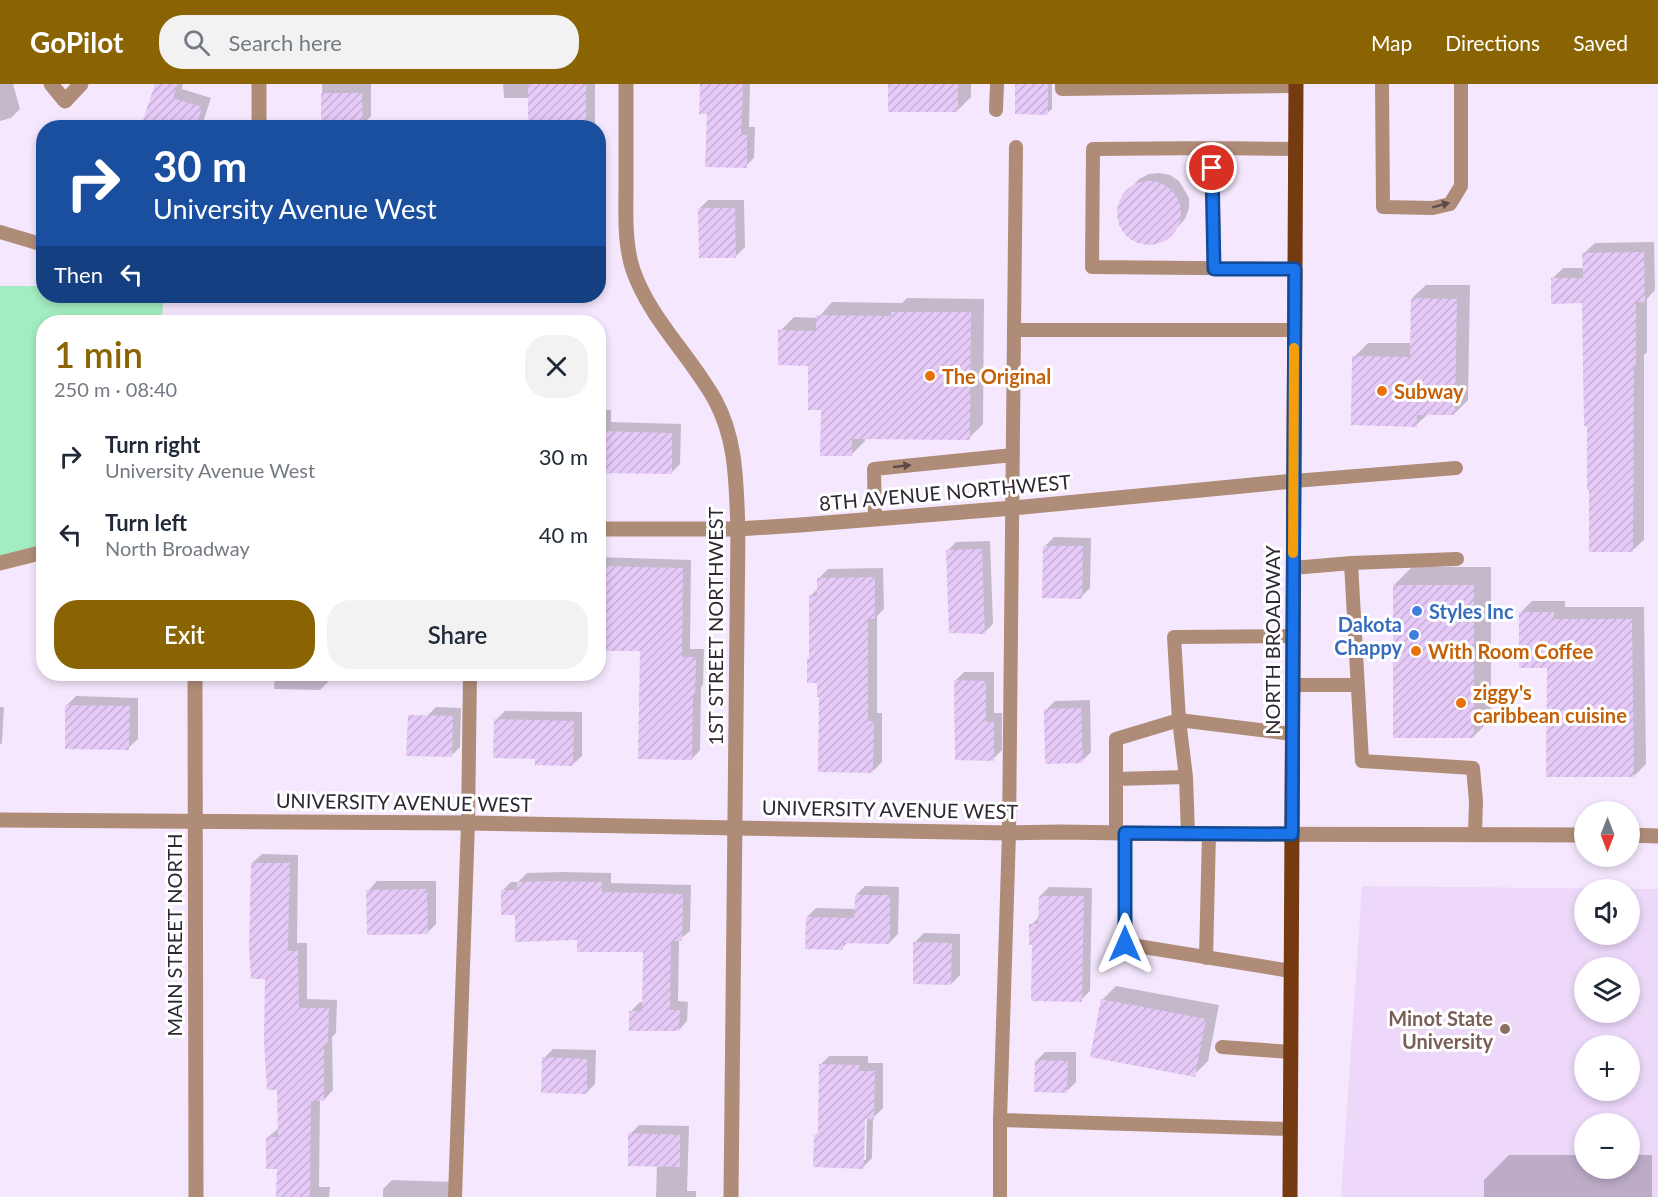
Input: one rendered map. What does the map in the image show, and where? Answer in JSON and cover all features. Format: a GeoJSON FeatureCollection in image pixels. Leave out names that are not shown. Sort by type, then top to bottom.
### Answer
{"type":"FeatureCollection","features":[{"type":"Feature","properties":{"kind":"main road","name":"NORTH BROADWAY"},"geometry":{"type":"LineString","coordinates":[[1290,1197],[1296,85]]}},
{"type":"Feature","properties":{"kind":"street"},"geometry":{"type":"LineString","coordinates":[[51,84],[64,101],[81,84]]}},
{"type":"Feature","properties":{"kind":"street"},"geometry":{"type":"LineString","coordinates":[[259,84],[259,120]]}},
{"type":"Feature","properties":{"kind":"street","name":"1ST STREET NORTHWEST"},"geometry":{"type":"LineString","coordinates":[[626,84],[626,203],[628,250],[632,267],[646,302],[710,392],[732,444],[736,473],[738,529],[731,1197]]}},
{"type":"Feature","properties":{"kind":"street","name":"8TH AVENUE NORTHWEST"},"geometry":{"type":"LineString","coordinates":[[606,529],[738,529],[1013,508],[1294,481]]}},
{"type":"Feature","properties":{"kind":"street"},"geometry":{"type":"LineString","coordinates":[[0,563],[36,554]]}},
{"type":"Feature","properties":{"kind":"street","name":"MAIN STREET NORTH"},"geometry":{"type":"LineString","coordinates":[[195,681],[196,1197]]}},
{"type":"Feature","properties":{"kind":"street","name":"UNIVERSITY AVENUE WEST"},"geometry":{"type":"LineString","coordinates":[[0,820],[468,823],[1009,833],[1574,835]]}},
{"type":"Feature","properties":{"kind":"street"},"geometry":{"type":"LineString","coordinates":[[1640,835],[1658,836]]}},
{"type":"Feature","properties":{"kind":"lane"},"geometry":{"type":"LineString","coordinates":[[996,110],[997,84]]}},
{"type":"Feature","properties":{"kind":"lane"},"geometry":{"type":"LineString","coordinates":[[1062,84],[1062,89],[1296,85]]}},
{"type":"Feature","properties":{"kind":"lane"},"geometry":{"type":"LineString","coordinates":[[1382,84],[1383,207],[1433,208],[1450,204],[1461,186],[1461,84]]}},
{"type":"Feature","properties":{"kind":"lane"},"geometry":{"type":"LineString","coordinates":[[1000,1197],[1000,1120],[1009,833],[1016,147]]}},
{"type":"Feature","properties":{"kind":"lane"},"geometry":{"type":"LineString","coordinates":[[1212,148],[1214,269]]}},
{"type":"Feature","properties":{"kind":"lane"},"geometry":{"type":"LineString","coordinates":[[1295,269],[1092,267],[1093,149],[1296,149]]}},
{"type":"Feature","properties":{"kind":"lane"},"geometry":{"type":"LineString","coordinates":[[0,232],[36,243]]}},
{"type":"Feature","properties":{"kind":"lane"},"geometry":{"type":"LineString","coordinates":[[1014,330],[1294,330]]}},
{"type":"Feature","properties":{"kind":"lane"},"geometry":{"type":"LineString","coordinates":[[874,519],[874,469],[1012,455]]}},
{"type":"Feature","properties":{"kind":"lane"},"geometry":{"type":"LineString","coordinates":[[1294,481],[1456,468]]}},
{"type":"Feature","properties":{"kind":"lane"},"geometry":{"type":"LineString","coordinates":[[1293,568],[1351,563],[1458,559]]}},
{"type":"Feature","properties":{"kind":"lane"},"geometry":{"type":"LineString","coordinates":[[1351,563],[1362,761],[1473,768],[1476,801],[1475,834]]}},
{"type":"Feature","properties":{"kind":"lane"},"geometry":{"type":"LineString","coordinates":[[1188,834],[1186,777],[1179,720],[1174,637],[1293,636]]}},
{"type":"Feature","properties":{"kind":"lane"},"geometry":{"type":"LineString","coordinates":[[455,1197],[468,823],[470,681]]}},
{"type":"Feature","properties":{"kind":"lane"},"geometry":{"type":"LineString","coordinates":[[1292,685],[1358,685]]}},
{"type":"Feature","properties":{"kind":"lane"},"geometry":{"type":"LineString","coordinates":[[1291,971],[1125,944],[1116,739],[1179,720],[1292,734]]}},
{"type":"Feature","properties":{"kind":"lane"},"geometry":{"type":"LineString","coordinates":[[1116,779],[1186,777]]}},
{"type":"Feature","properties":{"kind":"lane"},"geometry":{"type":"LineString","coordinates":[[1206,958],[1209,834]]}},
{"type":"Feature","properties":{"kind":"lane"},"geometry":{"type":"LineString","coordinates":[[1222,1047],[1291,1052]]}},
{"type":"Feature","properties":{"kind":"lane"},"geometry":{"type":"LineString","coordinates":[[1000,1120],[1290,1129]]}},
{"type":"Feature","properties":{"kind":"shaded area","name":"Minot State University"},"geometry":{"type":"Polygon","coordinates":[[[1362,886],[1574,888],[1574,945],[1640,945],[1640,889],[1658,889],[1658,1197],[1341,1197],[1362,886]]]}},
{"type":"Feature","properties":{"kind":"green space"},"geometry":{"type":"Polygon","coordinates":[[[0,286],[36,286],[36,303],[163,303],[162,315],[36,315],[36,553],[0,558],[0,286]]]}},
{"type":"Feature","properties":{"kind":"building"},"geometry":{"type":"Polygon","coordinates":[[[155,84],[178,84],[173,98],[202,107],[198,120],[143,120],[155,84]]]}},
{"type":"Feature","properties":{"kind":"building"},"geometry":{"type":"Polygon","coordinates":[[[528,84],[586,84],[586,120],[528,120],[528,84]]]}},
{"type":"Feature","properties":{"kind":"building"},"geometry":{"type":"Polygon","coordinates":[[[700,84],[743,84],[741,135],[747,135],[747,168],[705,167],[707,114],[699,114],[700,84]]]}},
{"type":"Feature","properties":{"kind":"building"},"geometry":{"type":"Polygon","coordinates":[[[888,84],[958,84],[958,112],[888,112],[888,84]]]}},
{"type":"Feature","properties":{"kind":"building"},"geometry":{"type":"Polygon","coordinates":[[[1015,84],[1048,84],[1048,115],[1015,114],[1015,84]]]}},
{"type":"Feature","properties":{"kind":"building"},"geometry":{"type":"Polygon","coordinates":[[[321,93],[362,93],[363,120],[321,120],[321,93]]]}},
{"type":"Feature","properties":{"kind":"building"},"geometry":{"type":"Polygon","coordinates":[[[1149,181],[1167,186],[1172,190],[1176,195],[1181,213],[1176,231],[1172,236],[1167,240],[1149,245],[1131,240],[1126,236],[1122,231],[1117,213],[1122,195],[1126,190],[1131,186],[1149,181]]]}},
{"type":"Feature","properties":{"kind":"building"},"geometry":{"type":"Polygon","coordinates":[[[698,208],[735,208],[736,258],[699,258],[698,208]]]}},
{"type":"Feature","properties":{"kind":"building"},"geometry":{"type":"Polygon","coordinates":[[[1644,252],[1645,302],[1636,302],[1633,552],[1589,552],[1582,303],[1551,304],[1551,278],[1583,278],[1582,253],[1644,252]]]}},
{"type":"Feature","properties":{"kind":"building"},"geometry":{"type":"Polygon","coordinates":[[[1411,298],[1457,299],[1455,415],[1417,415],[1417,427],[1351,425],[1352,356],[1410,357],[1411,298]]]}},
{"type":"Feature","properties":{"kind":"building"},"geometry":{"type":"Polygon","coordinates":[[[891,312],[971,312],[970,440],[852,439],[852,456],[820,456],[821,410],[808,410],[808,366],[778,365],[778,330],[816,331],[816,315],[891,316],[891,312]]]}},
{"type":"Feature","properties":{"kind":"building"},"geometry":{"type":"Polygon","coordinates":[[[606,431],[672,433],[672,474],[606,473],[606,431]]]}},
{"type":"Feature","properties":{"kind":"building"},"geometry":{"type":"Polygon","coordinates":[[[1043,546],[1083,546],[1082,599],[1042,598],[1043,546]]]}},
{"type":"Feature","properties":{"kind":"building"},"geometry":{"type":"Polygon","coordinates":[[[982,549],[985,634],[949,633],[946,550],[982,549]]]}},
{"type":"Feature","properties":{"kind":"building"},"geometry":{"type":"Polygon","coordinates":[[[606,566],[683,568],[682,657],[696,657],[692,760],[638,759],[640,651],[606,651],[606,566]]]}},
{"type":"Feature","properties":{"kind":"building"},"geometry":{"type":"Polygon","coordinates":[[[875,577],[875,619],[868,619],[868,721],[874,721],[873,773],[818,772],[819,697],[817,697],[817,683],[807,683],[809,596],[817,596],[817,578],[875,577]]]}},
{"type":"Feature","properties":{"kind":"building"},"geometry":{"type":"Polygon","coordinates":[[[1393,585],[1474,585],[1474,738],[1393,738],[1393,585]]]}},
{"type":"Feature","properties":{"kind":"building"},"geometry":{"type":"Polygon","coordinates":[[[1519,612],[1554,612],[1554,619],[1632,619],[1634,777],[1546,777],[1547,668],[1519,668],[1519,612]]]}},
{"type":"Feature","properties":{"kind":"building"},"geometry":{"type":"Polygon","coordinates":[[[954,680],[986,681],[986,722],[994,722],[994,761],[955,760],[954,680]]]}},
{"type":"Feature","properties":{"kind":"building"},"geometry":{"type":"Polygon","coordinates":[[[65,705],[130,706],[129,750],[65,749],[65,705]]]}},
{"type":"Feature","properties":{"kind":"building"},"geometry":{"type":"Polygon","coordinates":[[[1081,708],[1083,763],[1045,764],[1044,709],[1081,708]]]}},
{"type":"Feature","properties":{"kind":"building"},"geometry":{"type":"Polygon","coordinates":[[[408,715],[453,716],[452,757],[406,756],[408,715]]]}},
{"type":"Feature","properties":{"kind":"building"},"geometry":{"type":"Polygon","coordinates":[[[494,719],[574,721],[573,766],[535,765],[535,759],[493,758],[494,719]]]}},
{"type":"Feature","properties":{"kind":"building"},"geometry":{"type":"Polygon","coordinates":[[[251,863],[290,863],[288,951],[298,951],[299,1008],[329,1008],[328,1044],[324,1044],[324,1101],[311,1101],[310,1197],[276,1197],[277,1169],[266,1169],[266,1137],[278,1137],[277,1090],[267,1090],[264,1042],[265,979],[251,979],[249,948],[251,863]]]}},
{"type":"Feature","properties":{"kind":"building"},"geometry":{"type":"Polygon","coordinates":[[[517,882],[602,882],[602,892],[683,894],[682,941],[671,941],[670,1010],[680,1010],[679,1031],[629,1031],[629,1011],[642,1011],[643,952],[577,952],[577,940],[515,942],[515,915],[501,915],[501,890],[517,890],[517,882]]]}},
{"type":"Feature","properties":{"kind":"building"},"geometry":{"type":"Polygon","coordinates":[[[427,889],[428,934],[367,935],[366,890],[427,889]]]}},
{"type":"Feature","properties":{"kind":"building"},"geometry":{"type":"Polygon","coordinates":[[[855,895],[890,895],[890,944],[843,943],[843,950],[805,949],[806,917],[854,918],[855,895]]]}},
{"type":"Feature","properties":{"kind":"building"},"geometry":{"type":"Polygon","coordinates":[[[1039,896],[1084,896],[1082,1002],[1031,1001],[1032,945],[1029,945],[1029,924],[1038,924],[1039,896]]]}},
{"type":"Feature","properties":{"kind":"building"},"geometry":{"type":"Polygon","coordinates":[[[913,942],[952,943],[951,985],[913,984],[913,942]]]}},
{"type":"Feature","properties":{"kind":"building"},"geometry":{"type":"Polygon","coordinates":[[[1101,999],[1206,1019],[1195,1077],[1090,1057],[1101,999]]]}},
{"type":"Feature","properties":{"kind":"building"},"geometry":{"type":"Polygon","coordinates":[[[542,1057],[587,1059],[587,1094],[541,1093],[542,1057]]]}},
{"type":"Feature","properties":{"kind":"building"},"geometry":{"type":"Polygon","coordinates":[[[1035,1060],[1068,1061],[1067,1093],[1034,1092],[1035,1060]]]}},
{"type":"Feature","properties":{"kind":"building"},"geometry":{"type":"Polygon","coordinates":[[[819,1064],[859,1065],[859,1071],[875,1071],[874,1119],[865,1119],[864,1169],[813,1167],[814,1135],[818,1135],[819,1064]]]}},
{"type":"Feature","properties":{"kind":"building"},"geometry":{"type":"Polygon","coordinates":[[[628,1133],[680,1135],[680,1167],[628,1166],[628,1133]]]}},
{"type":"Feature","properties":{"kind":"slow traffic"},"geometry":{"type":"LineString","coordinates":[[1293,553],[1294,348]]}},
{"type":"Feature","properties":{"kind":"place","name":"The Original"},"geometry":{"type":"Point","coordinates":[930,376]}},
{"type":"Feature","properties":{"kind":"place","name":"Subway"},"geometry":{"type":"Point","coordinates":[1382,391]}},
{"type":"Feature","properties":{"kind":"place","name":"Styles Inc"},"geometry":{"type":"Point","coordinates":[1417,611]}},
{"type":"Feature","properties":{"kind":"place","name":"Dakota Chappy"},"geometry":{"type":"Point","coordinates":[1414,635]}},
{"type":"Feature","properties":{"kind":"place","name":"With Room Coffee"},"geometry":{"type":"Point","coordinates":[1416,651]}},
{"type":"Feature","properties":{"kind":"place","name":"ziggy's caribbean cuisine"},"geometry":{"type":"Point","coordinates":[1461,703]}},
{"type":"Feature","properties":{"kind":"place","name":"Minot State University"},"geometry":{"type":"Point","coordinates":[1505,1029]}},
{"type":"Feature","properties":{"kind":"route"},"geometry":{"type":"LineString","coordinates":[[1125,944],[1125,833],[1292,834],[1295,269],[1214,269],[1212,168]]}}]}
